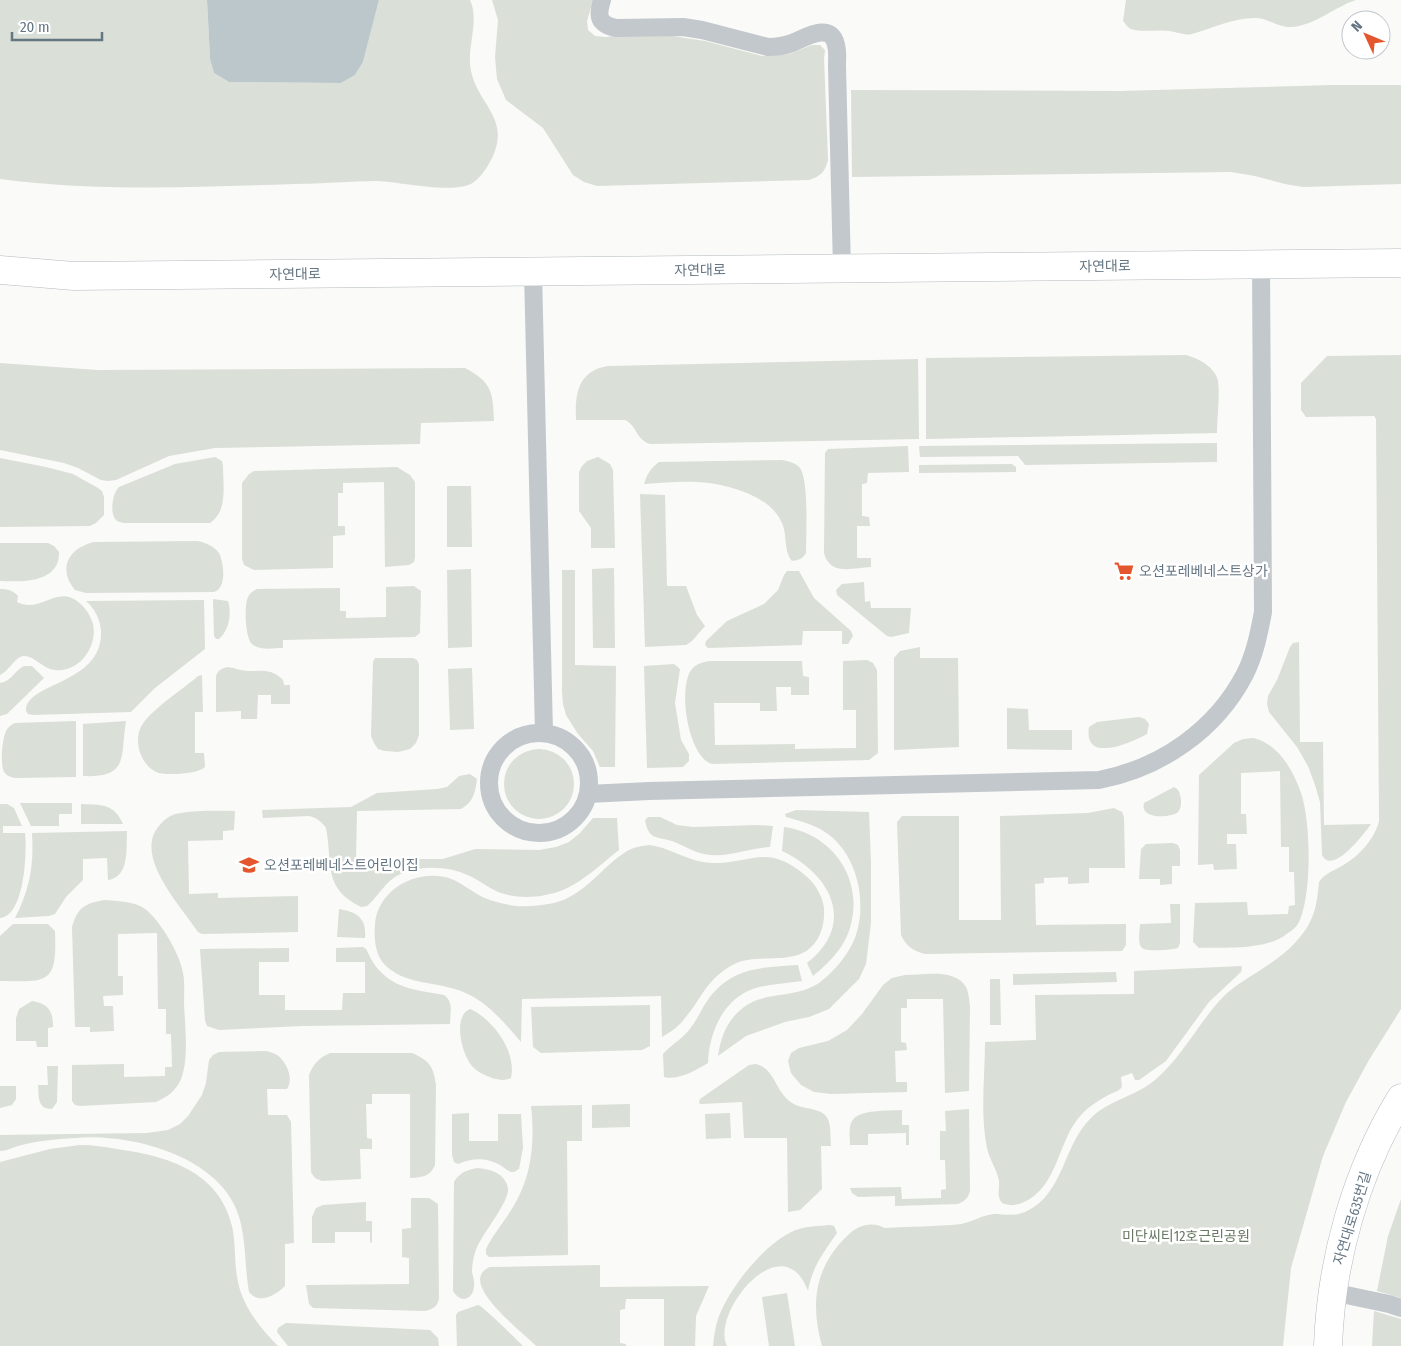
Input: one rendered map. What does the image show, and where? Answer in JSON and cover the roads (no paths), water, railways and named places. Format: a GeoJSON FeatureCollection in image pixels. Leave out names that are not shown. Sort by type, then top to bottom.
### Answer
{"type":"FeatureCollection","features":[{"type":"Feature","properties":{"kind":"main road","name":"자연대로"},"geometry":{"type":"LineString","coordinates":[[0,270],[74,276],[1401,263]]}},
{"type":"Feature","properties":{"kind":"main road","name":"자연대로635번길"},"geometry":{"type":"LineString","coordinates":[[1328,1346],[1332,1292],[1339,1250],[1362,1177],[1401,1098]]}},
{"type":"Feature","properties":{"kind":"lane"},"geometry":{"type":"LineString","coordinates":[[602,0],[599,17],[602,23],[616,28],[683,27],[768,47],[792,44],[821,32],[829,34],[834,39],[837,66],[842,269]]}},
{"type":"Feature","properties":{"kind":"lane"},"geometry":{"type":"LineString","coordinates":[[588,794],[1100,780],[1147,766],[1170,754],[1193,738],[1215,718],[1245,673],[1257,642],[1264,612],[1261,264]]}},
{"type":"Feature","properties":{"kind":"lane"},"geometry":{"type":"LineString","coordinates":[[533,272],[544,734]]}},
{"type":"Feature","properties":{"kind":"lane"},"geometry":{"type":"LineString","coordinates":[[528,734],[544,734],[561,738],[574,748],[584,761],[589,777],[588,794],[577,816],[558,830],[542,834],[525,832],[510,825],[498,814],[491,800],[488,784],[491,767],[500,752],[512,741],[528,734]]}},
{"type":"Feature","properties":{"kind":"lane"},"geometry":{"type":"LineString","coordinates":[[1332,1292],[1401,1308]]}},
{"type":"Feature","properties":{"kind":"place","name":"오션포레베네스트상가"},"geometry":{"type":"Point","coordinates":[1124,571]}},
{"type":"Feature","properties":{"kind":"place","name":"오션포레베네스트어린이집"},"geometry":{"type":"Point","coordinates":[249,865]}},
{"type":"Feature","properties":{"kind":"park label","name":"미단씨티12호근린공원"},"geometry":{"type":"Point","coordinates":[1186,1236]}}]}
